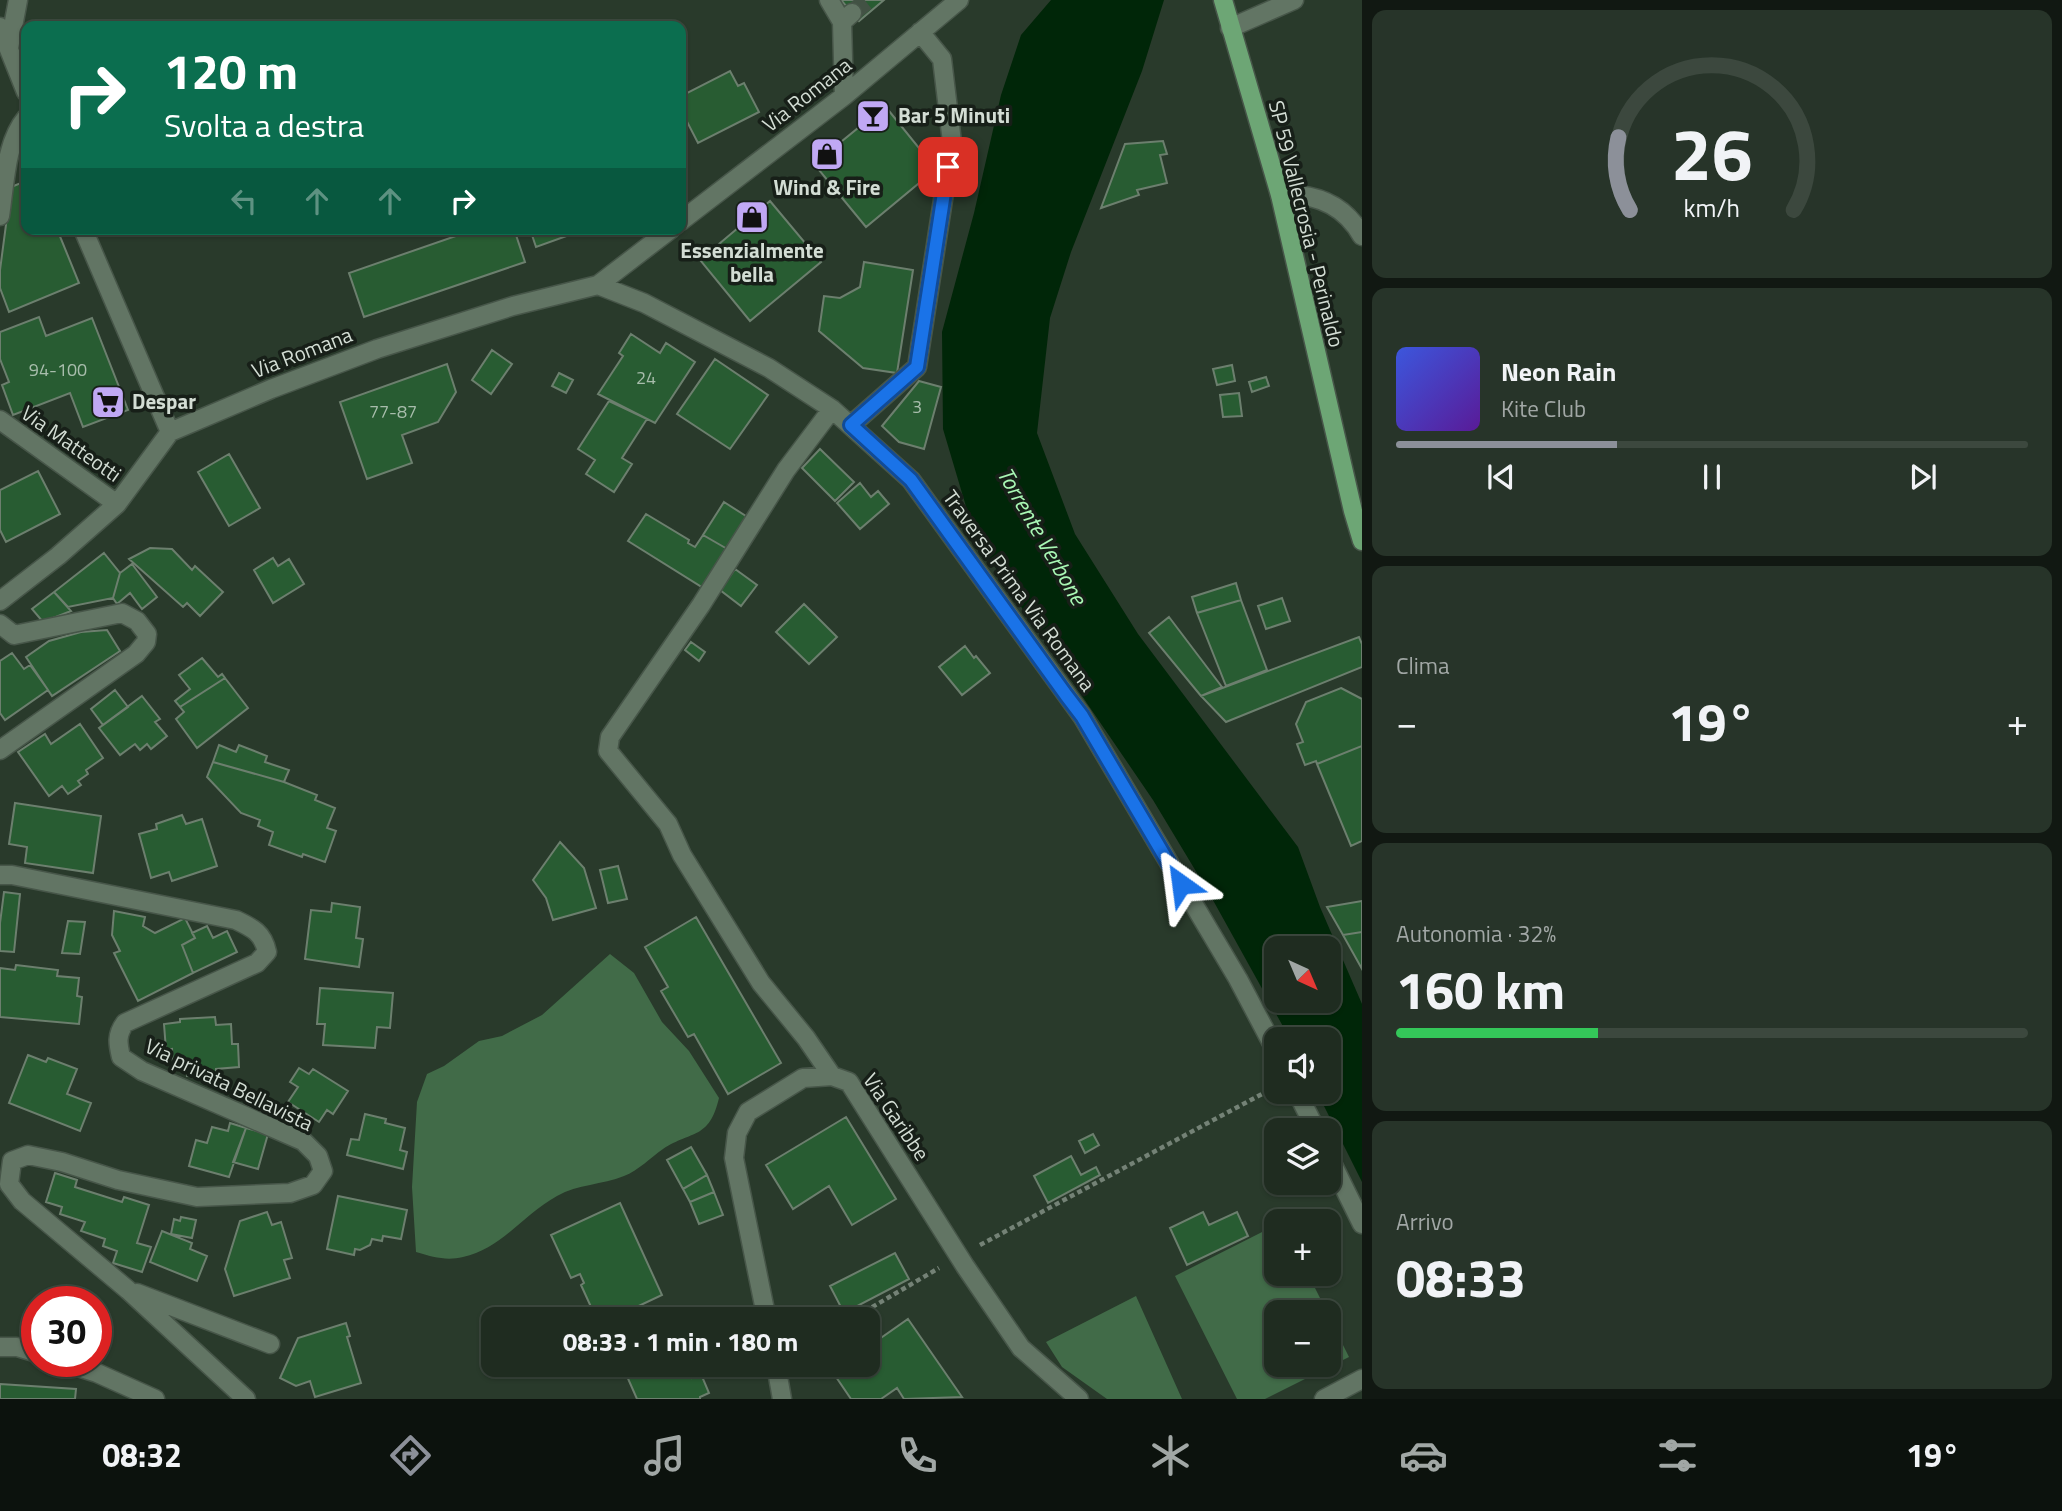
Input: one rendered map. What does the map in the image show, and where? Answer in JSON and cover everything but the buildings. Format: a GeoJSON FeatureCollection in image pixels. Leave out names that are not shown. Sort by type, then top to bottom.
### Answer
{"type":"FeatureCollection","features":[{"type":"Feature","properties":{"kind":"main road","name":"SP 59 Vallecrosia - Perinaldo"},"geometry":{"type":"LineString","coordinates":[[1223,0],[1280,195],[1362,541]]}},
{"type":"Feature","properties":{"kind":"street"},"geometry":{"type":"LineString","coordinates":[[9,48],[18,0]]}},
{"type":"Feature","properties":{"kind":"street"},"geometry":{"type":"LineString","coordinates":[[829,0],[847,18],[844,96]]}},
{"type":"Feature","properties":{"kind":"street","name":"Via Romana"},"geometry":{"type":"LineString","coordinates":[[686,217],[844,96],[959,0]]}},
{"type":"Feature","properties":{"kind":"street"},"geometry":{"type":"LineString","coordinates":[[1230,28],[1294,0]]}},
{"type":"Feature","properties":{"kind":"street"},"geometry":{"type":"LineString","coordinates":[[0,27],[21,79]]}},
{"type":"Feature","properties":{"kind":"street"},"geometry":{"type":"LineString","coordinates":[[851,425],[917,367],[951,142],[943,59],[920,32]]}},
{"type":"Feature","properties":{"kind":"street"},"geometry":{"type":"LineString","coordinates":[[0,216],[8,164],[17,129],[21,124]]}},
{"type":"Feature","properties":{"kind":"street"},"geometry":{"type":"LineString","coordinates":[[1280,195],[1298,194],[1332,203],[1345,213],[1362,236]]}},
{"type":"Feature","properties":{"kind":"street"},"geometry":{"type":"LineString","coordinates":[[0,601],[58,556],[117,504],[170,432],[86,235]]}},
{"type":"Feature","properties":{"kind":"street","name":"Via Romana"},"geometry":{"type":"LineString","coordinates":[[170,432],[377,349],[513,306],[598,285],[663,235]]}},
{"type":"Feature","properties":{"kind":"street","name":"Traversa Prima Via Romana"},"geometry":{"type":"LineString","coordinates":[[598,285],[644,303],[769,368],[832,409],[911,480],[1082,716],[1231,967],[1264,1029]]}},
{"type":"Feature","properties":{"kind":"street"},"geometry":{"type":"LineString","coordinates":[[832,409],[786,470],[701,605],[610,737],[608,751],[668,824],[682,855],[761,983],[806,1038],[832,1076]]}},
{"type":"Feature","properties":{"kind":"street","name":"Via Matteotti"},"geometry":{"type":"LineString","coordinates":[[0,420],[117,504]]}},
{"type":"Feature","properties":{"kind":"street"},"geometry":{"type":"LineString","coordinates":[[0,624],[15,635],[121,613],[137,621],[147,634],[146,642],[136,654],[0,750]]}},
{"type":"Feature","properties":{"kind":"street","name":"Via privata Bellavista"},"geometry":{"type":"LineString","coordinates":[[0,875],[12,875],[236,920],[254,928],[264,939],[267,952],[257,963],[125,1024],[119,1031],[118,1042],[121,1057],[142,1071],[303,1141],[318,1156],[323,1171],[313,1185],[290,1193],[197,1197],[118,1180],[28,1154],[12,1161],[9,1184],[22,1201],[128,1290],[247,1399]]}},
{"type":"Feature","properties":{"kind":"street","name":"Via Garibbe"},"geometry":{"type":"LineString","coordinates":[[764,1307],[734,1157],[737,1133],[748,1112],[803,1078],[832,1076],[849,1082],[959,1256],[1021,1348],[1079,1399]]}},
{"type":"Feature","properties":{"kind":"street"},"geometry":{"type":"LineString","coordinates":[[1341,1181],[1362,1224]]}},
{"type":"Feature","properties":{"kind":"street","name":"Via privata Bellavista"},"geometry":{"type":"LineString","coordinates":[[128,1290],[270,1343]]}},
{"type":"Feature","properties":{"kind":"street"},"geometry":{"type":"LineString","coordinates":[[0,1347],[21,1349]]}},
{"type":"Feature","properties":{"kind":"street"},"geometry":{"type":"LineString","coordinates":[[106,1377],[155,1399]]}},
{"type":"Feature","properties":{"kind":"street"},"geometry":{"type":"LineString","coordinates":[[778,1377],[782,1399]]}},
{"type":"Feature","properties":{"kind":"street"},"geometry":{"type":"LineString","coordinates":[[1324,1399],[1362,1379]]}},
{"type":"Feature","properties":{"kind":"path"},"geometry":{"type":"LineString","coordinates":[[872,1307],[959,1256],[1264,1093]]}},
{"type":"Feature","properties":{"kind":"shaded area"},"geometry":{"type":"Polygon","coordinates":[[[610,954],[634,973],[662,1022],[689,1051],[719,1098],[710,1121],[705,1128],[663,1149],[629,1174],[557,1196],[501,1239],[477,1253],[451,1259],[416,1252],[412,1187],[417,1102],[427,1074],[444,1066],[479,1041],[502,1036],[542,1015],[610,954]]]}},
{"type":"Feature","properties":{"kind":"shaded area"},"geometry":{"type":"Polygon","coordinates":[[[1264,1231],[1264,1286],[1314,1286],[1321,1300],[1264,1300],[1264,1377],[1309,1377],[1265,1399],[1237,1399],[1175,1276],[1264,1231]]]}},
{"type":"Feature","properties":{"kind":"shaded area"},"geometry":{"type":"Polygon","coordinates":[[[1136,1296],[1182,1399],[1107,1399],[1062,1367],[1046,1342],[1136,1296]]]}},
{"type":"Feature","properties":{"kind":"shaded area"},"geometry":{"type":"Polygon","coordinates":[[[1341,1341],[1349,1357],[1341,1361],[1341,1341]]]}},
{"type":"Feature","properties":{"kind":"water","name":"Torrente Verbone"},"geometry":{"type":"Polygon","coordinates":[[[1051,0],[1164,0],[1142,71],[1071,252],[1050,318],[1037,433],[1075,534],[1138,634],[1298,847],[1333,936],[1264,936],[1264,992],[1153,800],[1005,583],[973,530],[943,429],[942,332],[974,213],[1001,95],[1021,35],[1051,0]]]}},
{"type":"Feature","properties":{"kind":"water"},"geometry":{"type":"Polygon","coordinates":[[[1341,956],[1362,1004],[1362,1182],[1341,1140],[1341,1118],[1330,1118],[1323,1104],[1341,1104],[1341,1027],[1283,1027],[1276,1013],[1341,1013],[1341,956]]]}},
{"type":"Feature","properties":{"kind":"tunnel"},"geometry":{"type":"LineString","coordinates":[[852,13],[868,0]]}},
{"type":"Feature","properties":{"kind":"place","name":"Bar 5 Minuti"},"geometry":{"type":"Point","coordinates":[873,116]}},
{"type":"Feature","properties":{"kind":"place","name":"Wind & Fire"},"geometry":{"type":"Point","coordinates":[827,154]}},
{"type":"Feature","properties":{"kind":"place","name":"Essenzialmente bella"},"geometry":{"type":"Point","coordinates":[752,217]}},
{"type":"Feature","properties":{"kind":"place","name":"Despar"},"geometry":{"type":"Point","coordinates":[108,402]}},
{"type":"Feature","properties":{"kind":"route"},"geometry":{"type":"LineString","coordinates":[[948,167],[917,367],[851,425],[911,480],[1082,716],[1181,884]]}}]}
